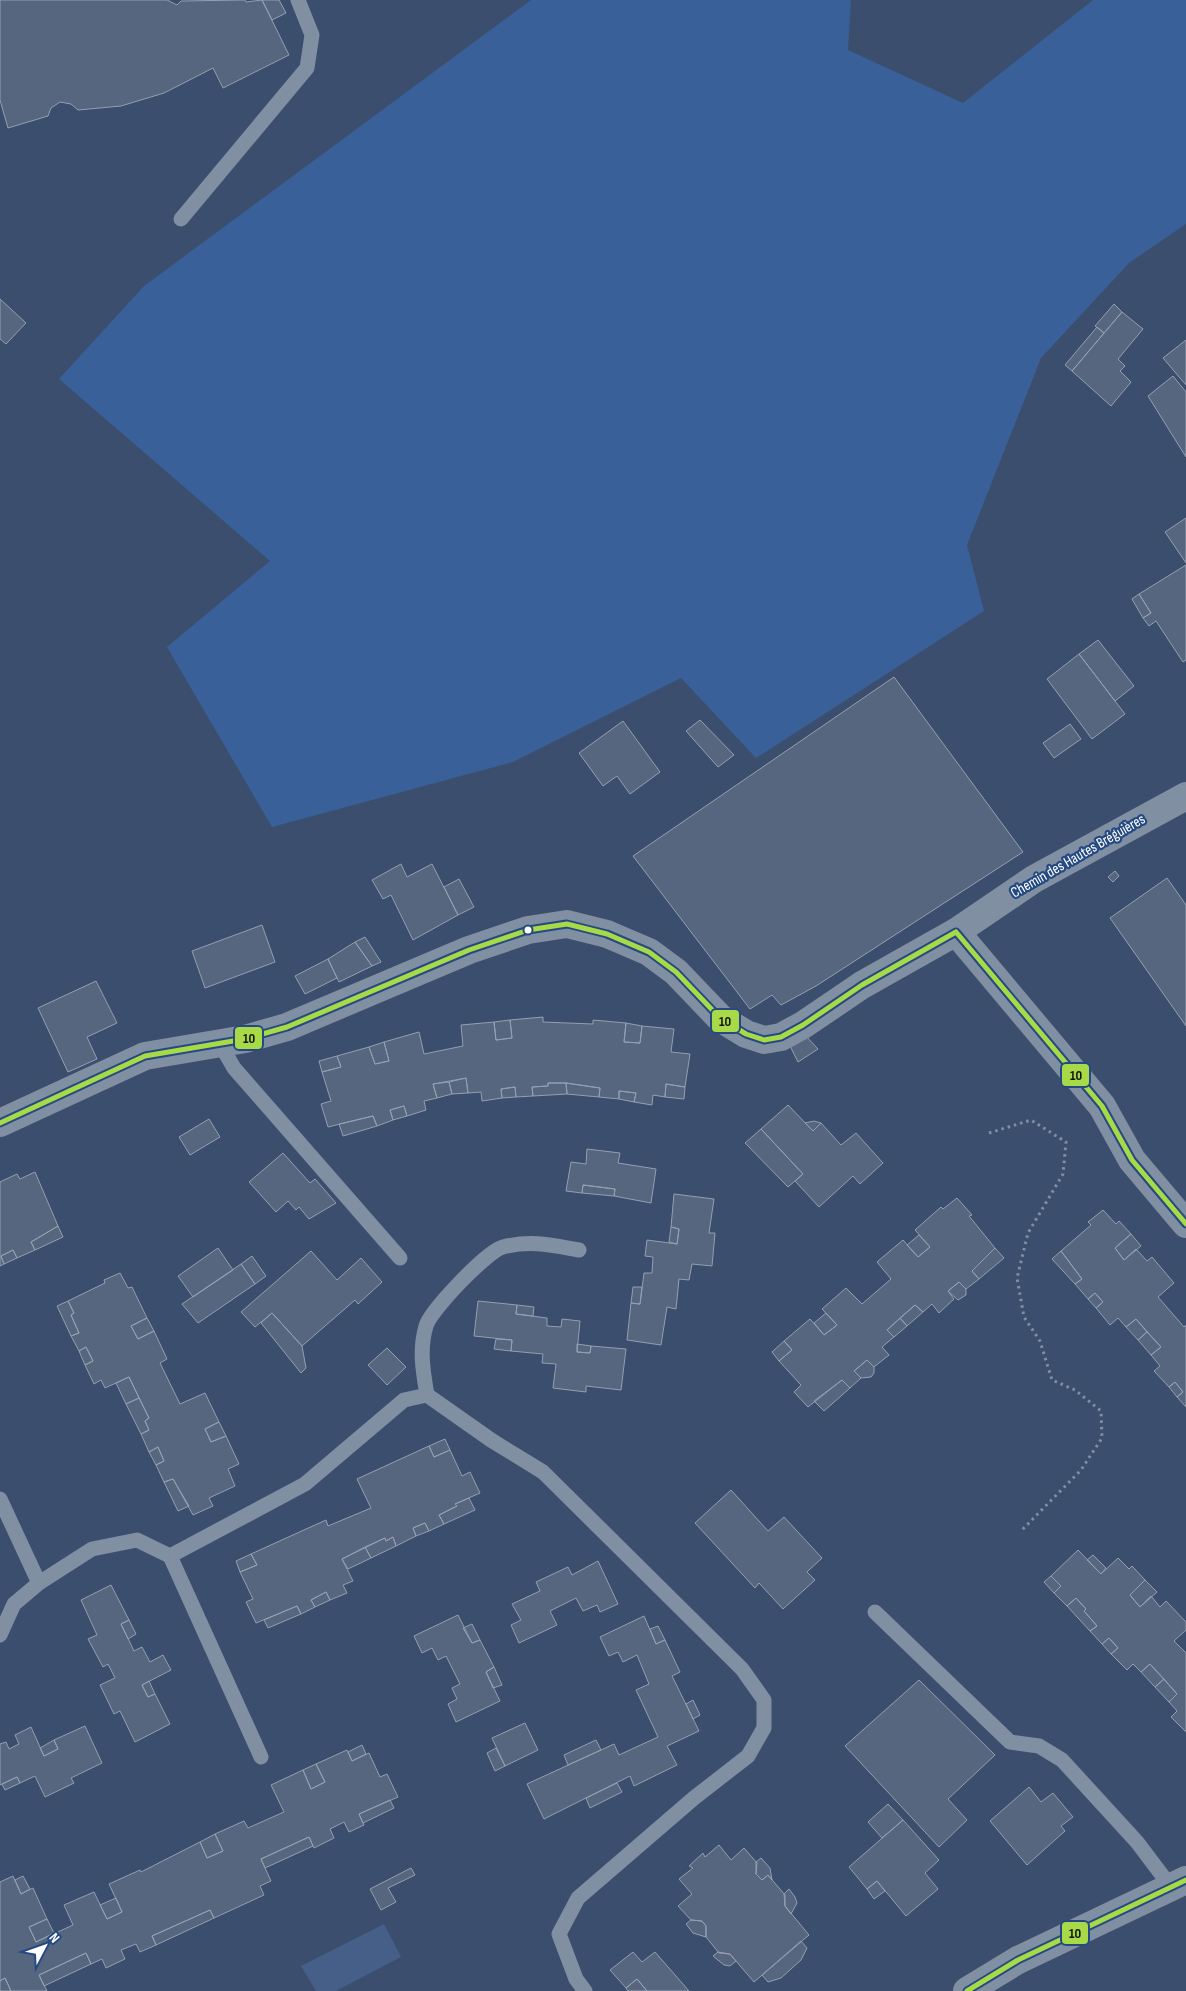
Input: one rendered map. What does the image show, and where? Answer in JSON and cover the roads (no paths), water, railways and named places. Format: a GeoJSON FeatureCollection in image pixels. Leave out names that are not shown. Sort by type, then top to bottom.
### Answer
{"type":"FeatureCollection","features":[{"type":"Feature","properties":{"kind":"street","name":"Chemin des Hautes Bréguières"},"geometry":{"type":"LineString","coordinates":[[0,1123],[145,1056],[245,1039],[287,1027],[469,950],[528,930],[567,924],[607,934],[648,952],[676,972],[720,1018],[746,1034],[764,1040],[781,1036],[803,1025],[862,985],[956,932],[1034,879],[1186,796]]}},
{"type":"Feature","properties":{"kind":"street"},"geometry":{"type":"LineString","coordinates":[[956,932],[1102,1106],[1132,1160],[1186,1224]]}},
{"type":"Feature","properties":{"kind":"street"},"geometry":{"type":"LineString","coordinates":[[967,1991],[1018,1960],[1178,1883]]}},
{"type":"Feature","properties":{"kind":"lane"},"geometry":{"type":"LineString","coordinates":[[181,219],[307,68],[312,35],[298,0]]}},
{"type":"Feature","properties":{"kind":"lane"},"geometry":{"type":"LineString","coordinates":[[219,1042],[234,1068],[400,1258]]}},
{"type":"Feature","properties":{"kind":"lane"},"geometry":{"type":"LineString","coordinates":[[579,1250],[534,1242],[500,1248],[471,1270],[426,1324],[420,1358],[427,1394],[491,1440],[543,1472],[742,1669],[764,1700],[764,1728],[748,1756],[694,1798],[578,1898],[558,1934],[576,1979],[585,1991]]}},
{"type":"Feature","properties":{"kind":"lane"},"geometry":{"type":"LineString","coordinates":[[170,1556],[305,1484],[404,1400],[427,1394]]}},
{"type":"Feature","properties":{"kind":"lane"},"geometry":{"type":"LineString","coordinates":[[0,1499],[39,1583]]}},
{"type":"Feature","properties":{"kind":"lane"},"geometry":{"type":"LineString","coordinates":[[0,1635],[14,1604],[39,1583],[92,1549],[136,1540],[170,1556],[261,1757]]}},
{"type":"Feature","properties":{"kind":"lane"},"geometry":{"type":"LineString","coordinates":[[875,1612],[1010,1742],[1039,1746],[1062,1760],[1137,1842],[1178,1883]]}}]}
